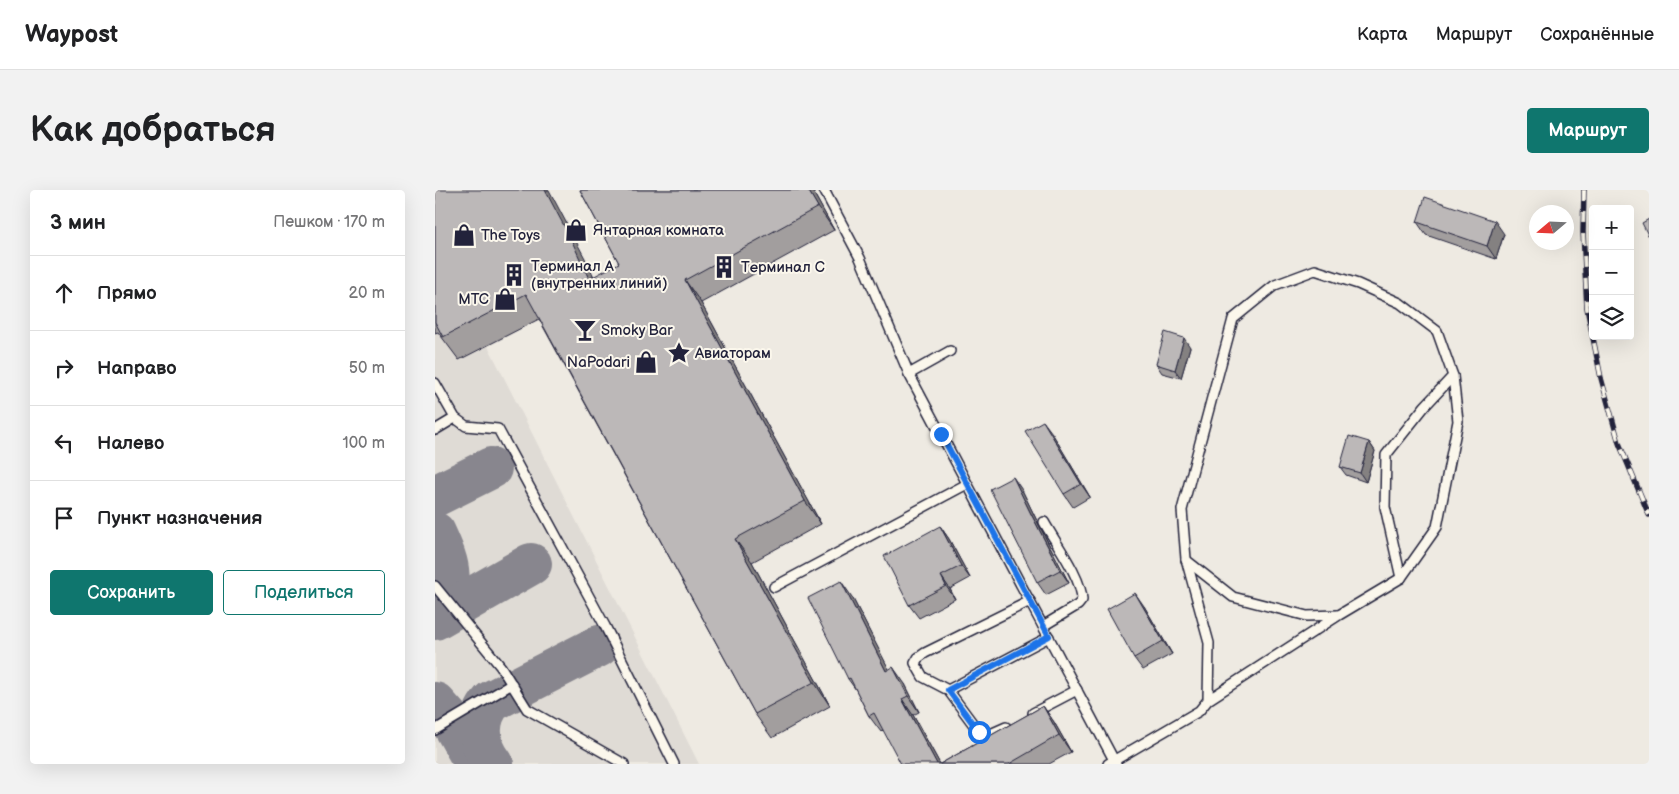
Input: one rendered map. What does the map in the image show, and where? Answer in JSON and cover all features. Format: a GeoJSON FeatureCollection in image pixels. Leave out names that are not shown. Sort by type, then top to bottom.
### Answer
{"type":"FeatureCollection","features":[{"type":"Feature","properties":{"kind":"lane"},"geometry":{"type":"LineString","coordinates":[[824,190],[860,258],[909,374],[1049,636],[1113,763],[1199,710],[1208,700],[1339,614],[1401,578],[1437,527],[1458,421],[1453,376],[1437,331],[1400,303],[1358,284],[1315,270],[1275,285],[1233,320],[1182,510],[1186,560],[1209,643],[1208,700]]}},
{"type":"Feature","properties":{"kind":"lane"},"geometry":{"type":"LineString","coordinates":[[909,374],[950,351]]}},
{"type":"Feature","properties":{"kind":"lane"},"geometry":{"type":"LineString","coordinates":[[1401,578],[1385,506],[1386,455],[1425,406],[1453,376]]}},
{"type":"Feature","properties":{"kind":"lane"},"geometry":{"type":"LineString","coordinates":[[435,383],[455,418],[466,426],[498,429],[605,626],[674,764]]}},
{"type":"Feature","properties":{"kind":"lane"},"geometry":{"type":"LineString","coordinates":[[435,430],[455,418]]}},
{"type":"Feature","properties":{"kind":"lane"},"geometry":{"type":"LineString","coordinates":[[774,587],[967,484]]}},
{"type":"Feature","properties":{"kind":"lane"},"geometry":{"type":"LineString","coordinates":[[1043,626],[1078,605],[1082,600],[1078,580],[1044,522]]}},
{"type":"Feature","properties":{"kind":"lane"},"geometry":{"type":"LineString","coordinates":[[1186,560],[1233,597],[1307,616],[1339,614]]}},
{"type":"Feature","properties":{"kind":"lane"},"geometry":{"type":"LineString","coordinates":[[435,586],[501,667],[530,712],[624,764]]}},
{"type":"Feature","properties":{"kind":"lane"},"geometry":{"type":"LineString","coordinates":[[1015,722],[998,732],[988,735],[979,732],[948,690],[923,677],[915,663],[925,653],[1030,601]]}},
{"type":"Feature","properties":{"kind":"lane"},"geometry":{"type":"LineString","coordinates":[[948,690],[1049,636]]}},
{"type":"Feature","properties":{"kind":"lane"},"geometry":{"type":"LineString","coordinates":[[435,730],[512,684]]}},
{"type":"Feature","properties":{"kind":"lane"},"geometry":{"type":"LineString","coordinates":[[1024,718],[1077,690]]}},
{"type":"Feature","properties":{"kind":"shaded area"},"geometry":{"type":"Polygon","coordinates":[[[435,190],[549,190],[599,288],[488,346],[699,764],[435,764],[435,190]]]}},
{"type":"Feature","properties":{"kind":"building"},"geometry":{"type":"Polygon","coordinates":[[[435,190],[545,190],[571,239],[589,279],[619,263],[580,190],[808,190],[818,207],[685,280],[805,501],[735,539],[814,682],[755,714],[526,294],[443,337],[435,322],[435,190]]]}},
{"type":"Feature","properties":{"kind":"building"},"geometry":{"type":"Polygon","coordinates":[[[1425,197],[1495,221],[1487,246],[1417,222],[1425,197]]]}},
{"type":"Feature","properties":{"kind":"building"},"geometry":{"type":"Polygon","coordinates":[[[1649,219],[1649,237],[1642,223],[1649,219]]]}},
{"type":"Feature","properties":{"kind":"building"},"geometry":{"type":"Polygon","coordinates":[[[1165,332],[1184,338],[1175,370],[1156,364],[1165,332]]]}},
{"type":"Feature","properties":{"kind":"building"},"geometry":{"type":"Polygon","coordinates":[[[1043,421],[1081,484],[1064,494],[1025,431],[1043,421]]]}},
{"type":"Feature","properties":{"kind":"building"},"geometry":{"type":"Polygon","coordinates":[[[1349,436],[1369,442],[1360,473],[1340,467],[1349,436]]]}},
{"type":"Feature","properties":{"kind":"building"},"geometry":{"type":"Polygon","coordinates":[[[1013,477],[1060,570],[1037,582],[990,489],[1013,477]]]}},
{"type":"Feature","properties":{"kind":"building"},"geometry":{"type":"Polygon","coordinates":[[[940,526],[961,566],[941,576],[946,586],[909,605],[884,556],[940,526]]]}},
{"type":"Feature","properties":{"kind":"building"},"geometry":{"type":"Polygon","coordinates":[[[841,581],[886,671],[893,667],[908,696],[902,699],[937,764],[901,764],[874,713],[869,716],[850,678],[848,679],[808,598],[841,581]]]}},
{"type":"Feature","properties":{"kind":"building"},"geometry":{"type":"Polygon","coordinates":[[[1135,593],[1163,641],[1134,658],[1107,609],[1135,593]]]}},
{"type":"Feature","properties":{"kind":"building"},"geometry":{"type":"Polygon","coordinates":[[[1043,706],[1059,735],[1009,764],[940,764],[1043,706]]]}},
{"type":"Feature","properties":{"kind":"taxiway"},"geometry":{"type":"LineString","coordinates":[[435,496],[491,468]]}},
{"type":"Feature","properties":{"kind":"taxiway"},"geometry":{"type":"LineString","coordinates":[[435,533],[445,556],[449,574],[446,593],[435,616]]}},
{"type":"Feature","properties":{"kind":"taxiway"},"geometry":{"type":"LineString","coordinates":[[435,619],[531,564]]}},
{"type":"Feature","properties":{"kind":"taxiway"},"geometry":{"type":"LineString","coordinates":[[493,764],[484,749],[481,732],[483,716],[492,701],[599,646]]}},
{"type":"Feature","properties":{"kind":"taxiway"},"geometry":{"type":"LineString","coordinates":[[435,703],[451,721],[468,751],[483,762]]}},
{"type":"Feature","properties":{"kind":"railway"},"geometry":{"type":"LineString","coordinates":[[1584,190],[1583,232],[1587,308],[1601,378],[1619,443],[1649,515]]}},
{"type":"Feature","properties":{"kind":"place","name":"Янтарная комната"},"geometry":{"type":"Point","coordinates":[576,230]}},
{"type":"Feature","properties":{"kind":"place","name":"The Toys"},"geometry":{"type":"Point","coordinates":[464,235]}},
{"type":"Feature","properties":{"kind":"place","name":"Терминал С"},"geometry":{"type":"Point","coordinates":[724,267]}},
{"type":"Feature","properties":{"kind":"place","name":"Терминал А (внутренних линий)"},"geometry":{"type":"Point","coordinates":[514,275]}},
{"type":"Feature","properties":{"kind":"place","name":"МТС"},"geometry":{"type":"Point","coordinates":[505,299]}},
{"type":"Feature","properties":{"kind":"place","name":"Smoky Bar"},"geometry":{"type":"Point","coordinates":[585,330]}},
{"type":"Feature","properties":{"kind":"place","name":"Авиаторам"},"geometry":{"type":"Point","coordinates":[679,353]}},
{"type":"Feature","properties":{"kind":"place","name":"NaPodari"},"geometry":{"type":"Point","coordinates":[646,362]}},
{"type":"Feature","properties":{"kind":"route"},"geometry":{"type":"LineString","coordinates":[[941,434],[1049,636],[948,690],[979,732]]}}]}
